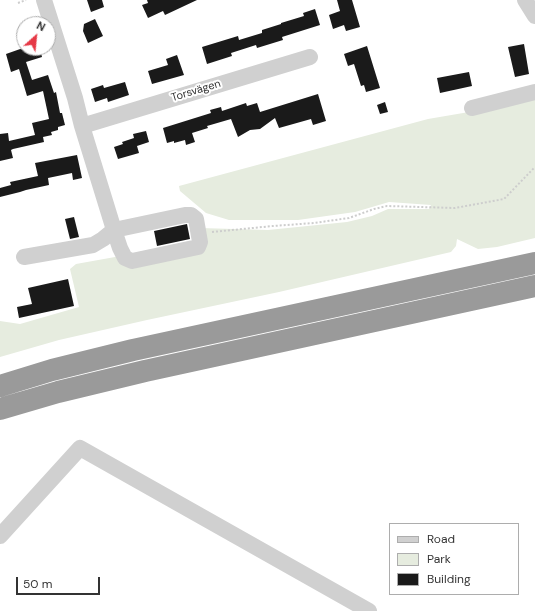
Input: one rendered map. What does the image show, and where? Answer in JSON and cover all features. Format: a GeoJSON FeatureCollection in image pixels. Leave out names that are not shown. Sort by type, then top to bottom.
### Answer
{"type":"FeatureCollection","features":[{"type":"Feature","properties":{"kind":"highway"},"geometry":{"type":"LineString","coordinates":[[0,386],[52,370],[133,350],[535,263]]}},
{"type":"Feature","properties":{"kind":"highway"},"geometry":{"type":"LineString","coordinates":[[0,409],[58,392],[145,371],[535,286]]}},
{"type":"Feature","properties":{"kind":"street"},"geometry":{"type":"LineString","coordinates":[[24,257],[93,245],[114,230],[185,215],[191,215],[196,219],[200,242],[198,247],[132,261],[125,258],[114,230],[44,0]]}},
{"type":"Feature","properties":{"kind":"street"},"geometry":{"type":"LineString","coordinates":[[525,0],[535,16]]}},
{"type":"Feature","properties":{"kind":"street","name":"Torsvägen"},"geometry":{"type":"LineString","coordinates":[[82,126],[310,57]]}},
{"type":"Feature","properties":{"kind":"street"},"geometry":{"type":"LineString","coordinates":[[472,108],[535,92]]}},
{"type":"Feature","properties":{"kind":"street"},"geometry":{"type":"LineString","coordinates":[[0,536],[80,448],[368,611]]}},
{"type":"Feature","properties":{"kind":"path"},"geometry":{"type":"LineString","coordinates":[[18,3],[26,0]]}},
{"type":"Feature","properties":{"kind":"path"},"geometry":{"type":"LineString","coordinates":[[199,233],[314,223],[349,218],[387,206],[454,208],[504,199],[535,167]]}},
{"type":"Feature","properties":{"kind":"green space"},"geometry":{"type":"Polygon","coordinates":[[[535,94],[535,238],[497,247],[478,249],[457,239],[456,246],[451,252],[279,292],[59,340],[0,357],[0,321],[20,324],[79,307],[70,269],[76,264],[154,250],[200,247],[200,228],[268,230],[347,222],[372,216],[388,209],[429,209],[431,205],[389,202],[355,212],[298,220],[229,220],[206,213],[180,191],[179,186],[428,119],[469,112],[535,94]]]}},
{"type":"Feature","properties":{"kind":"building"},"geometry":{"type":"Polygon","coordinates":[[[87,0],[102,0],[104,7],[91,12],[87,0]]]}},
{"type":"Feature","properties":{"kind":"building"},"geometry":{"type":"Polygon","coordinates":[[[147,0],[197,0],[165,15],[163,11],[148,18],[142,5],[148,3],[147,0]]]}},
{"type":"Feature","properties":{"kind":"building"},"geometry":{"type":"Polygon","coordinates":[[[337,0],[352,0],[360,27],[346,31],[344,25],[333,29],[329,15],[340,11],[337,0]]]}},
{"type":"Feature","properties":{"kind":"building"},"geometry":{"type":"Polygon","coordinates":[[[315,9],[320,25],[282,37],[283,40],[257,48],[256,45],[231,53],[232,56],[207,64],[202,47],[238,36],[239,40],[262,33],[262,30],[304,16],[303,13],[315,9]]]}},
{"type":"Feature","properties":{"kind":"building"},"geometry":{"type":"Polygon","coordinates":[[[95,19],[103,36],[88,43],[83,31],[84,24],[95,19]]]}},
{"type":"Feature","properties":{"kind":"building"},"geometry":{"type":"Polygon","coordinates":[[[524,44],[529,74],[515,77],[508,47],[524,44]]]}},
{"type":"Feature","properties":{"kind":"building"},"geometry":{"type":"Polygon","coordinates":[[[367,46],[380,88],[366,92],[364,85],[361,86],[354,64],[348,66],[344,54],[367,46]]]}},
{"type":"Feature","properties":{"kind":"building"},"geometry":{"type":"Polygon","coordinates":[[[16,50],[16,56],[42,56],[26,62],[32,80],[48,75],[54,93],[56,92],[60,113],[62,113],[65,125],[58,127],[58,130],[51,132],[52,135],[43,137],[44,142],[13,149],[11,150],[13,158],[0,161],[0,134],[8,133],[9,141],[35,135],[32,123],[49,119],[43,91],[27,96],[19,69],[11,72],[6,54],[16,50]]]}},
{"type":"Feature","properties":{"kind":"building"},"geometry":{"type":"Polygon","coordinates":[[[177,55],[184,75],[152,84],[148,71],[168,65],[166,59],[177,55]]]}},
{"type":"Feature","properties":{"kind":"building"},"geometry":{"type":"Polygon","coordinates":[[[469,72],[472,86],[440,93],[437,78],[469,72]]]}},
{"type":"Feature","properties":{"kind":"building"},"geometry":{"type":"Polygon","coordinates":[[[125,82],[129,95],[108,102],[107,98],[95,102],[91,89],[103,85],[104,88],[125,82]]]}},
{"type":"Feature","properties":{"kind":"building"},"geometry":{"type":"Polygon","coordinates":[[[318,94],[326,121],[313,125],[311,119],[279,128],[275,118],[260,129],[250,130],[238,137],[231,119],[207,126],[208,128],[192,133],[195,142],[186,145],[185,140],[167,143],[163,128],[211,113],[210,110],[221,107],[222,111],[246,103],[247,106],[257,103],[260,112],[318,94]]]}},
{"type":"Feature","properties":{"kind":"building"},"geometry":{"type":"Polygon","coordinates":[[[385,102],[388,112],[380,114],[377,105],[385,102]]]}},
{"type":"Feature","properties":{"kind":"building"},"geometry":{"type":"Polygon","coordinates":[[[146,131],[149,142],[137,146],[139,153],[118,159],[114,147],[123,144],[122,142],[134,138],[133,134],[146,131]]]}},
{"type":"Feature","properties":{"kind":"building"},"geometry":{"type":"Polygon","coordinates":[[[77,155],[82,178],[73,180],[72,173],[48,178],[49,185],[0,197],[0,188],[11,185],[10,182],[38,176],[35,163],[77,155]]]}},
{"type":"Feature","properties":{"kind":"building"},"geometry":{"type":"Polygon","coordinates":[[[74,217],[79,237],[70,239],[65,219],[74,217]]]}},
{"type":"Feature","properties":{"kind":"building"},"geometry":{"type":"Polygon","coordinates":[[[187,224],[190,239],[157,246],[154,231],[187,224]]]}},
{"type":"Feature","properties":{"kind":"building"},"geometry":{"type":"Polygon","coordinates":[[[68,279],[74,306],[19,318],[17,307],[32,304],[28,288],[68,279]]]}}]}
